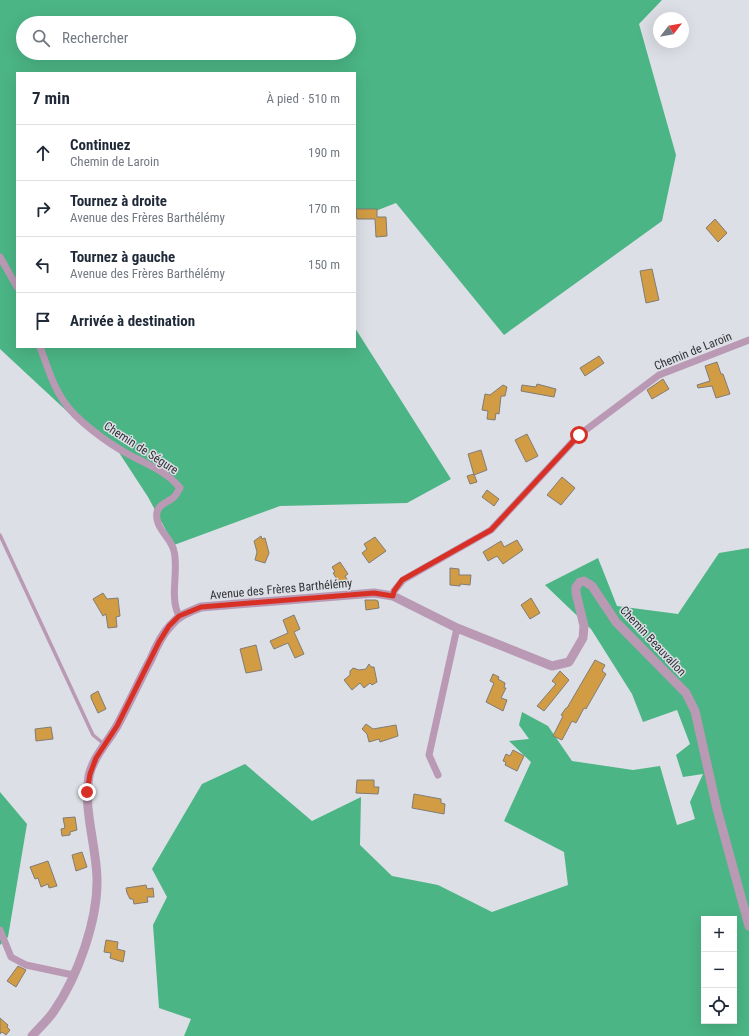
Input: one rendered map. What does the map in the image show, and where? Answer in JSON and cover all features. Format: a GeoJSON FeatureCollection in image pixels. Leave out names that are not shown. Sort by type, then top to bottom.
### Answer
{"type":"FeatureCollection","features":[{"type":"Feature","properties":{"kind":"street"},"geometry":{"type":"LineString","coordinates":[[0,257],[16,285]]}},
{"type":"Feature","properties":{"kind":"street","name":"Chemin de Laroin"},"geometry":{"type":"LineString","coordinates":[[393,596],[394,591],[402,580],[491,530],[579,435],[659,375],[749,340]]}},
{"type":"Feature","properties":{"kind":"street","name":"Chemin de Ségure"},"geometry":{"type":"LineString","coordinates":[[40,348],[51,376],[65,404],[89,427],[120,450],[173,479],[180,488],[175,496],[162,504],[157,511],[158,523],[174,551],[176,610],[179,616]]}},
{"type":"Feature","properties":{"kind":"street","name":"Chemin Beauvallon"},"geometry":{"type":"LineString","coordinates":[[393,596],[457,628],[552,666],[569,662],[583,638],[584,626],[576,593],[576,587],[580,582],[584,581],[592,586],[616,622],[686,693],[695,711],[717,809],[749,926]]}},
{"type":"Feature","properties":{"kind":"street","name":"Avenue des Frères Barthélémy"},"geometry":{"type":"LineString","coordinates":[[32,1036],[54,1012],[73,976],[87,939],[96,901],[97,877],[87,792],[90,774],[94,763],[117,726],[159,642],[169,626],[179,616],[201,607],[374,593],[393,596]]}},
{"type":"Feature","properties":{"kind":"street"},"geometry":{"type":"LineString","coordinates":[[438,775],[429,755],[457,628]]}},
{"type":"Feature","properties":{"kind":"street"},"geometry":{"type":"LineString","coordinates":[[0,930],[11,957],[26,965],[73,976]]}},
{"type":"Feature","properties":{"kind":"lane"},"geometry":{"type":"LineString","coordinates":[[0,535],[93,735],[104,745]]}},
{"type":"Feature","properties":{"kind":"green space"},"geometry":{"type":"Polygon","coordinates":[[[0,0],[662,0],[639,24],[676,155],[662,221],[504,335],[396,203],[356,219],[356,72],[16,72],[16,348],[356,348],[356,330],[451,479],[407,503],[280,506],[174,545],[148,497],[116,448],[71,415],[0,349],[0,0]]]}},
{"type":"Feature","properties":{"kind":"green space"},"geometry":{"type":"Polygon","coordinates":[[[749,548],[749,1036],[184,1036],[191,1019],[159,1008],[153,925],[167,897],[152,869],[202,784],[245,764],[312,821],[361,797],[360,845],[392,876],[438,885],[492,912],[568,885],[564,852],[504,821],[531,762],[509,741],[529,739],[519,725],[522,712],[548,726],[572,761],[633,770],[660,766],[677,825],[695,819],[690,802],[703,774],[683,777],[676,755],[690,744],[677,710],[643,722],[632,694],[591,629],[545,585],[598,558],[617,606],[678,614],[719,553],[749,548]]]}},
{"type":"Feature","properties":{"kind":"green space"},"geometry":{"type":"Polygon","coordinates":[[[0,792],[27,824],[8,937],[0,945],[0,792]]]}},
{"type":"Feature","properties":{"kind":"building"},"geometry":{"type":"Polygon","coordinates":[[[356,209],[377,209],[377,217],[386,217],[387,236],[376,237],[375,219],[357,219],[356,209]]]}},
{"type":"Feature","properties":{"kind":"building"},"geometry":{"type":"Polygon","coordinates":[[[715,219],[727,233],[718,242],[706,228],[715,219]]]}},
{"type":"Feature","properties":{"kind":"building"},"geometry":{"type":"Polygon","coordinates":[[[652,269],[659,300],[646,303],[640,271],[652,269]]]}},
{"type":"Feature","properties":{"kind":"building"},"geometry":{"type":"Polygon","coordinates":[[[599,356],[604,363],[585,376],[580,368],[599,356]]]}},
{"type":"Feature","properties":{"kind":"building"},"geometry":{"type":"Polygon","coordinates":[[[717,362],[730,394],[716,398],[712,386],[698,388],[697,385],[710,381],[705,366],[717,362]]]}},
{"type":"Feature","properties":{"kind":"building"},"geometry":{"type":"Polygon","coordinates":[[[663,379],[669,389],[652,399],[647,390],[663,379]]]}},
{"type":"Feature","properties":{"kind":"building"},"geometry":{"type":"Polygon","coordinates":[[[537,384],[556,389],[554,397],[521,391],[522,385],[536,387],[537,384]]]}},
{"type":"Feature","properties":{"kind":"building"},"geometry":{"type":"Polygon","coordinates":[[[503,385],[507,387],[505,396],[501,396],[499,414],[496,413],[495,420],[487,419],[488,411],[482,410],[485,394],[490,395],[503,385]]]}},
{"type":"Feature","properties":{"kind":"building"},"geometry":{"type":"Polygon","coordinates":[[[527,434],[538,456],[526,462],[515,440],[527,434]]]}},
{"type":"Feature","properties":{"kind":"building"},"geometry":{"type":"Polygon","coordinates":[[[481,450],[487,470],[474,475],[468,454],[481,450]]]}},
{"type":"Feature","properties":{"kind":"building"},"geometry":{"type":"Polygon","coordinates":[[[474,474],[477,482],[470,484],[467,476],[474,474]]]}},
{"type":"Feature","properties":{"kind":"building"},"geometry":{"type":"Polygon","coordinates":[[[562,477],[575,488],[561,505],[547,495],[562,477]]]}},
{"type":"Feature","properties":{"kind":"building"},"geometry":{"type":"Polygon","coordinates":[[[487,490],[499,499],[494,506],[482,497],[487,490]]]}},
{"type":"Feature","properties":{"kind":"building"},"geometry":{"type":"Polygon","coordinates":[[[261,536],[262,539],[265,538],[269,553],[265,563],[255,560],[257,552],[254,541],[261,536]]]}},
{"type":"Feature","properties":{"kind":"building"},"geometry":{"type":"Polygon","coordinates":[[[375,537],[386,551],[369,563],[362,553],[367,549],[364,544],[375,537]]]}},
{"type":"Feature","properties":{"kind":"building"},"geometry":{"type":"Polygon","coordinates":[[[517,540],[523,550],[503,564],[497,556],[488,561],[483,552],[501,541],[504,547],[517,540]]]}},
{"type":"Feature","properties":{"kind":"building"},"geometry":{"type":"Polygon","coordinates":[[[340,562],[348,574],[345,576],[349,582],[342,587],[333,573],[335,572],[332,567],[340,562]]]}},
{"type":"Feature","properties":{"kind":"building"},"geometry":{"type":"Polygon","coordinates":[[[450,568],[459,569],[459,575],[471,575],[470,585],[450,585],[450,568]]]}},
{"type":"Feature","properties":{"kind":"building"},"geometry":{"type":"Polygon","coordinates":[[[103,593],[107,599],[118,598],[120,616],[116,617],[117,627],[108,628],[106,614],[103,616],[93,599],[103,593]]]}},
{"type":"Feature","properties":{"kind":"building"},"geometry":{"type":"Polygon","coordinates":[[[531,598],[540,613],[530,619],[521,605],[531,598]]]}},
{"type":"Feature","properties":{"kind":"building"},"geometry":{"type":"Polygon","coordinates":[[[365,600],[378,601],[379,608],[366,610],[365,600]]]}},
{"type":"Feature","properties":{"kind":"building"},"geometry":{"type":"Polygon","coordinates":[[[294,615],[300,629],[294,632],[304,654],[295,658],[288,643],[274,649],[270,641],[288,633],[283,620],[294,615]]]}},
{"type":"Feature","properties":{"kind":"building"},"geometry":{"type":"Polygon","coordinates":[[[256,645],[262,670],[246,673],[240,649],[256,645]]]}},
{"type":"Feature","properties":{"kind":"building"},"geometry":{"type":"Polygon","coordinates":[[[595,660],[605,665],[602,671],[606,674],[586,709],[584,708],[576,723],[572,721],[562,740],[553,736],[563,716],[561,715],[567,708],[595,660]]]}},
{"type":"Feature","properties":{"kind":"building"},"geometry":{"type":"Polygon","coordinates":[[[369,664],[371,667],[374,667],[377,682],[372,685],[370,683],[364,688],[360,683],[352,690],[344,680],[350,675],[350,671],[353,668],[359,670],[366,669],[369,664]]]}},
{"type":"Feature","properties":{"kind":"building"},"geometry":{"type":"Polygon","coordinates":[[[560,671],[569,680],[544,711],[537,706],[556,684],[552,681],[560,671]]]}},
{"type":"Feature","properties":{"kind":"building"},"geometry":{"type":"Polygon","coordinates":[[[493,674],[505,683],[504,688],[506,688],[501,698],[507,700],[503,711],[486,702],[494,683],[490,681],[493,674]]]}},
{"type":"Feature","properties":{"kind":"building"},"geometry":{"type":"Polygon","coordinates":[[[98,691],[106,709],[98,713],[91,695],[98,691]]]}},
{"type":"Feature","properties":{"kind":"building"},"geometry":{"type":"Polygon","coordinates":[[[366,724],[373,729],[396,725],[398,736],[380,742],[379,739],[369,742],[367,734],[362,729],[366,724]]]}},
{"type":"Feature","properties":{"kind":"building"},"geometry":{"type":"Polygon","coordinates":[[[51,727],[53,739],[36,741],[35,729],[51,727]]]}},
{"type":"Feature","properties":{"kind":"building"},"geometry":{"type":"Polygon","coordinates":[[[513,750],[524,756],[517,771],[505,765],[506,762],[503,761],[506,754],[510,756],[513,750]]]}},
{"type":"Feature","properties":{"kind":"building"},"geometry":{"type":"Polygon","coordinates":[[[357,780],[374,780],[374,787],[379,787],[378,794],[356,793],[357,780]]]}},
{"type":"Feature","properties":{"kind":"building"},"geometry":{"type":"Polygon","coordinates":[[[414,794],[441,799],[441,803],[445,804],[444,814],[412,808],[414,794]]]}},
{"type":"Feature","properties":{"kind":"building"},"geometry":{"type":"Polygon","coordinates":[[[75,817],[77,830],[70,832],[70,835],[62,836],[61,829],[65,828],[63,818],[75,817]]]}},
{"type":"Feature","properties":{"kind":"building"},"geometry":{"type":"Polygon","coordinates":[[[82,852],[87,867],[76,871],[72,855],[82,852]]]}},
{"type":"Feature","properties":{"kind":"building"},"geometry":{"type":"Polygon","coordinates":[[[48,861],[57,886],[49,888],[48,884],[41,887],[38,878],[35,879],[30,867],[48,861]]]}},
{"type":"Feature","properties":{"kind":"building"},"geometry":{"type":"Polygon","coordinates":[[[146,885],[147,889],[153,888],[154,897],[147,897],[148,902],[134,904],[133,899],[130,899],[127,893],[126,888],[146,885]]]}},
{"type":"Feature","properties":{"kind":"building"},"geometry":{"type":"Polygon","coordinates":[[[106,940],[118,942],[117,949],[125,951],[123,962],[110,958],[111,953],[104,952],[106,940]]]}},
{"type":"Feature","properties":{"kind":"building"},"geometry":{"type":"Polygon","coordinates":[[[18,966],[26,970],[16,987],[7,981],[18,966]]]}},
{"type":"Feature","properties":{"kind":"building"},"geometry":{"type":"Polygon","coordinates":[[[0,1018],[8,1025],[7,1027],[10,1030],[6,1035],[2,1032],[0,1034],[0,1018]]]}},
{"type":"Feature","properties":{"kind":"route"},"geometry":{"type":"LineString","coordinates":[[87,792],[90,774],[96,758],[117,726],[159,642],[169,626],[179,616],[201,607],[374,593],[393,596],[394,591],[402,580],[491,530],[579,435]]}}]}
